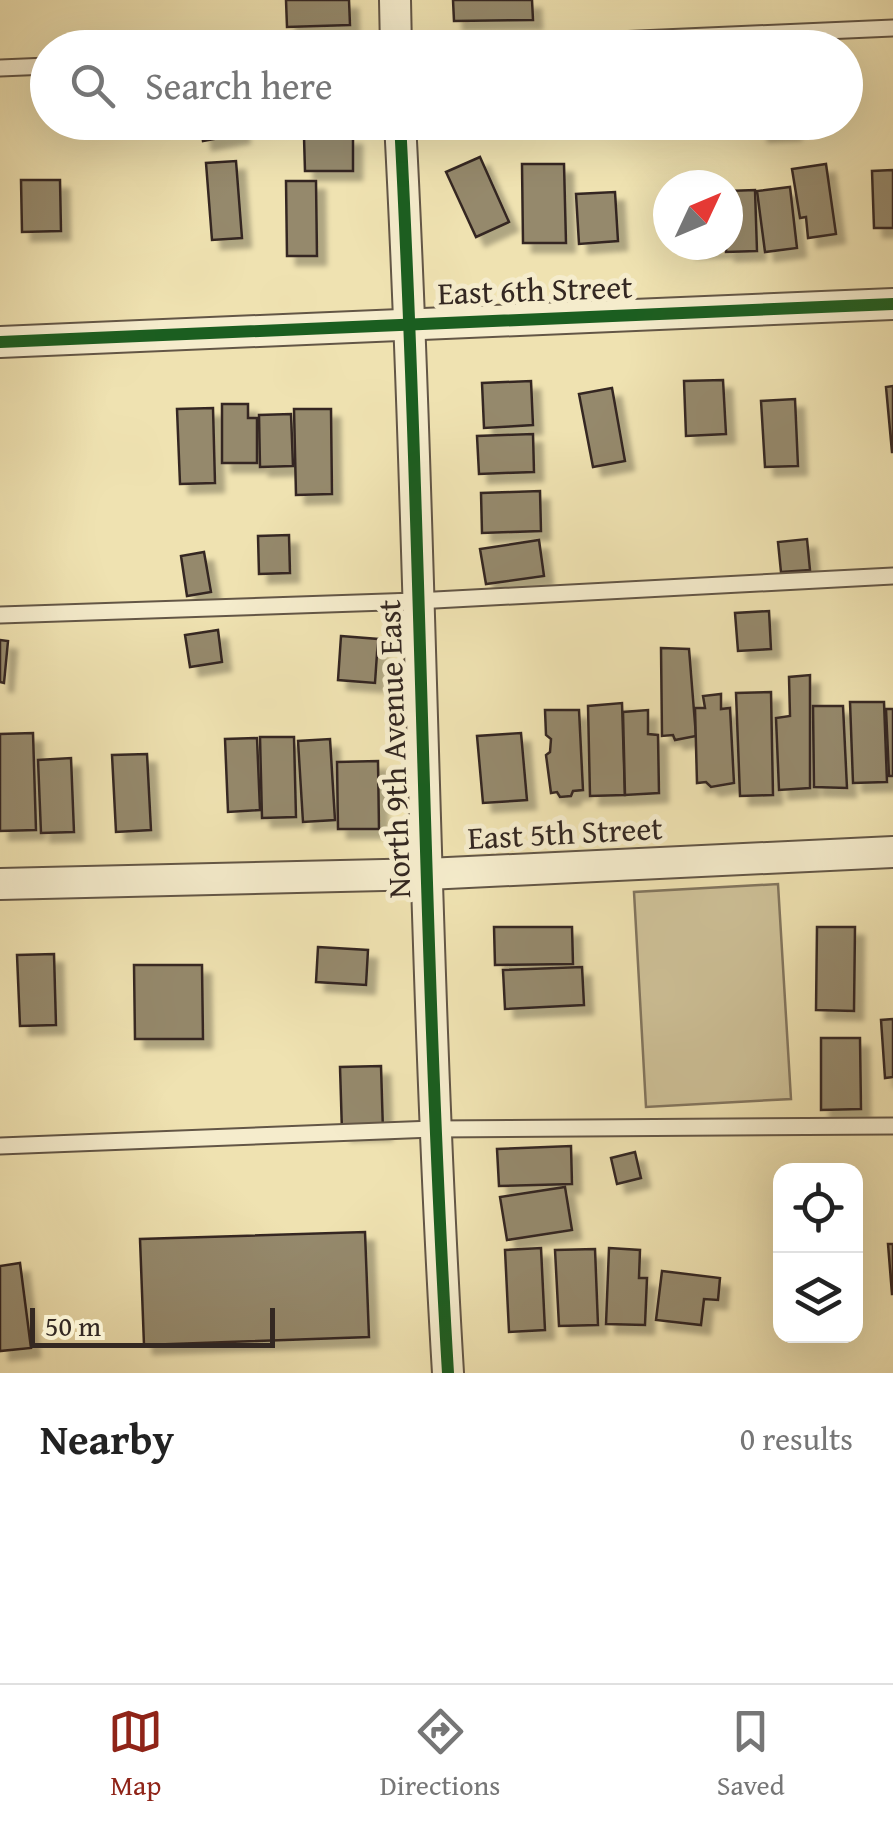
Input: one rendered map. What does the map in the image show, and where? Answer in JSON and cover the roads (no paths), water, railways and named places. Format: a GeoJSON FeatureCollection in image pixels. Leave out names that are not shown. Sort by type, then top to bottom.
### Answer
{"type":"FeatureCollection","features":[{"type":"Feature","properties":{"kind":"street"},"geometry":{"type":"LineString","coordinates":[[395,0],[396,30]]}},
{"type":"Feature","properties":{"kind":"street","name":"North 9th Avenue East"},"geometry":{"type":"LineString","coordinates":[[401,140],[410,322],[433,1129],[448,1373]]}},
{"type":"Feature","properties":{"kind":"street","name":"East 6th Street"},"geometry":{"type":"LineString","coordinates":[[0,342],[893,304]]}},
{"type":"Feature","properties":{"kind":"street","name":"East 5th Street"},"geometry":{"type":"LineString","coordinates":[[0,884],[427,874],[893,852]]}},
{"type":"Feature","properties":{"kind":"lane"},"geometry":{"type":"LineString","coordinates":[[847,30],[893,28]]}},
{"type":"Feature","properties":{"kind":"lane"},"geometry":{"type":"LineString","coordinates":[[0,68],[30,67]]}},
{"type":"Feature","properties":{"kind":"lane"},"geometry":{"type":"LineString","coordinates":[[0,615],[416,601],[893,576]]}},
{"type":"Feature","properties":{"kind":"lane"},"geometry":{"type":"LineString","coordinates":[[0,1146],[433,1129],[893,1126]]}}]}
